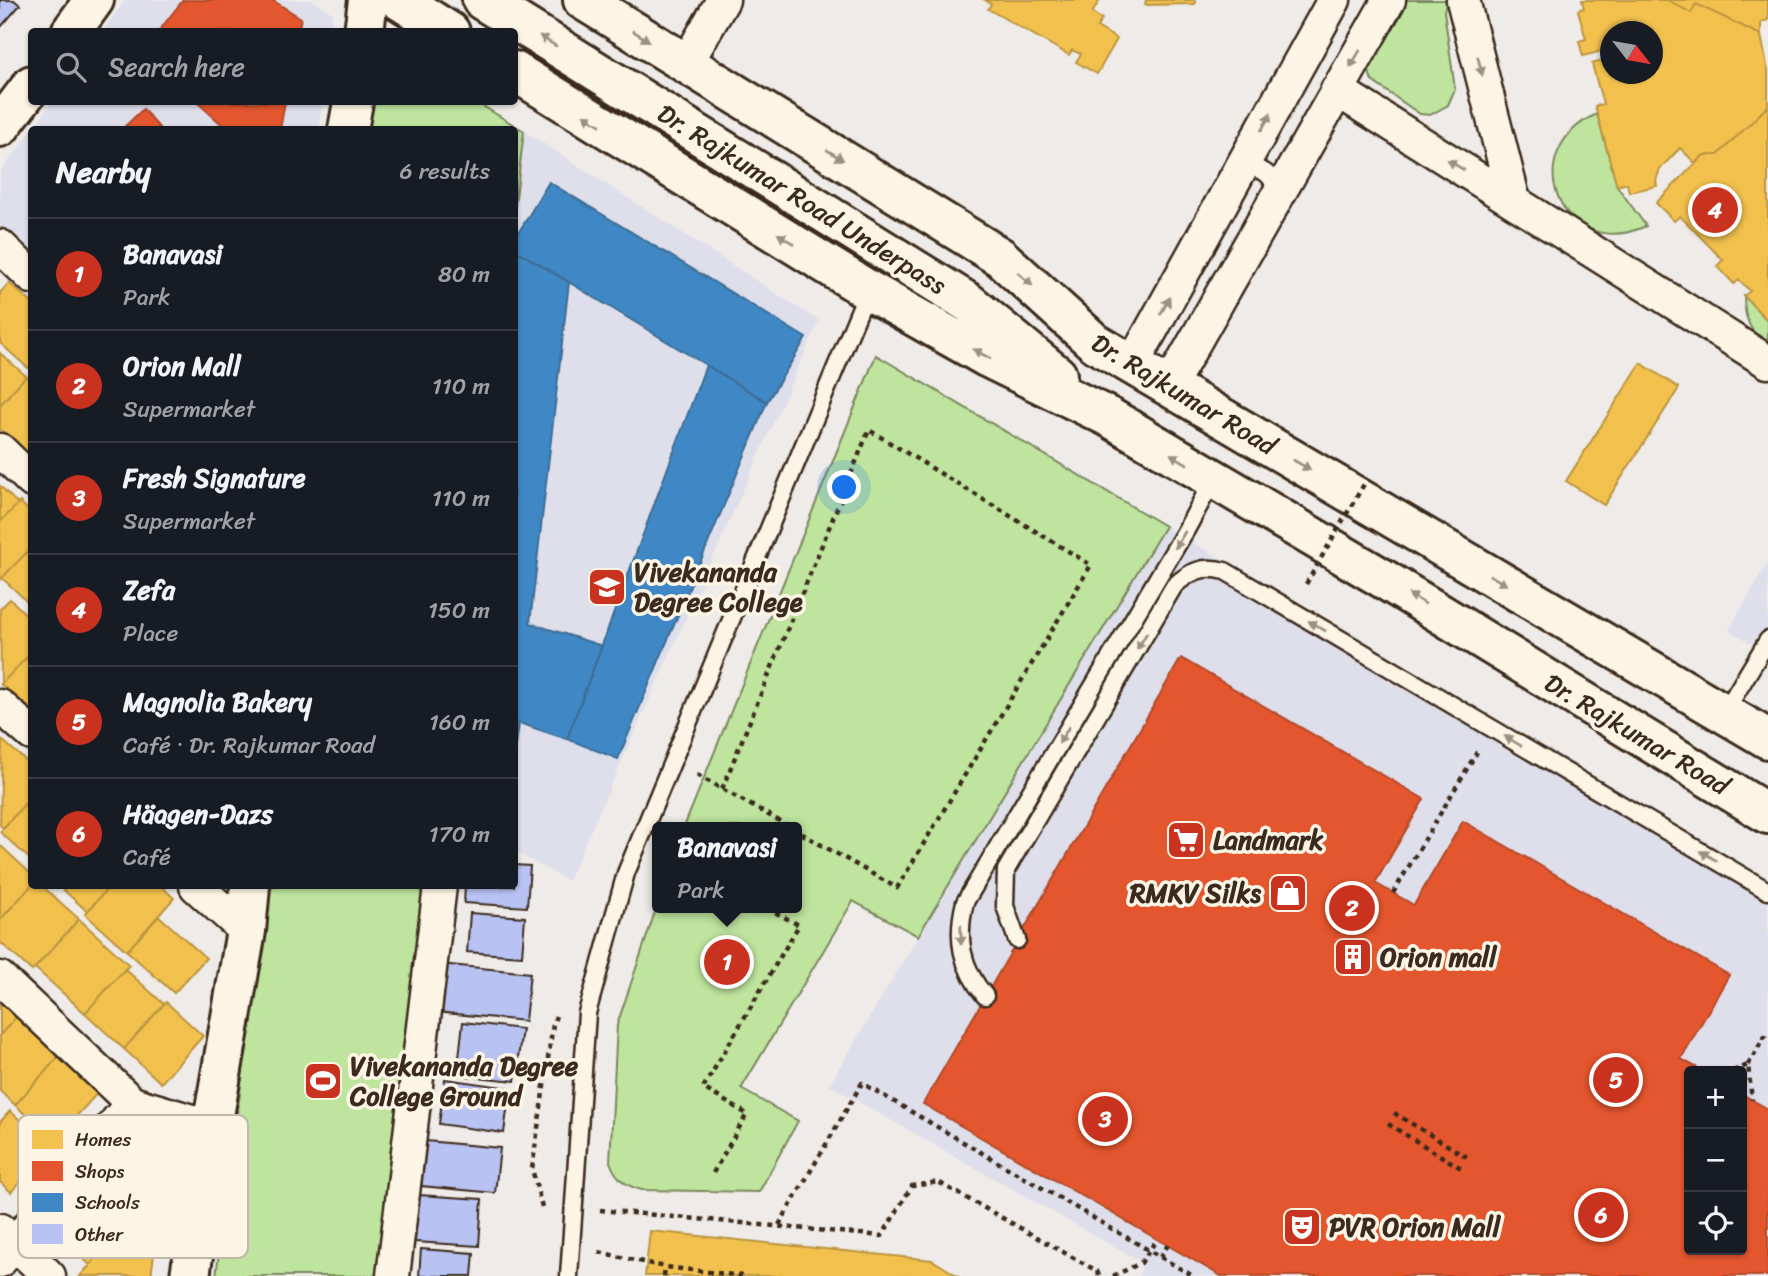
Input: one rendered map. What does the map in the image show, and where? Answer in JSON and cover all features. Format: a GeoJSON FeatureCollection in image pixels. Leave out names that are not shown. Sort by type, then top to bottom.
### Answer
{"type":"FeatureCollection","features":[{"type":"Feature","properties":{"kind":"main road"},"geometry":{"type":"LineString","coordinates":[[74,28],[94,0]]}},
{"type":"Feature","properties":{"kind":"main road"},"geometry":{"type":"LineString","coordinates":[[364,28],[368,0]]}},
{"type":"Feature","properties":{"kind":"main road"},"geometry":{"type":"LineString","coordinates":[[399,0],[444,28]]}},
{"type":"Feature","properties":{"kind":"main road","name":"Dr. Rajkumar Road Underpass"},"geometry":{"type":"LineString","coordinates":[[482,0],[969,303],[1109,417]]}},
{"type":"Feature","properties":{"kind":"main road","name":"Dr. Rajkumar Road"},"geometry":{"type":"LineString","coordinates":[[583,0],[1000,257],[1095,343],[1768,739]]}},
{"type":"Feature","properties":{"kind":"main road"},"geometry":{"type":"LineString","coordinates":[[518,73],[868,290],[988,358],[1109,417]]}},
{"type":"Feature","properties":{"kind":"main road"},"geometry":{"type":"LineString","coordinates":[[0,127],[28,90]]}},
{"type":"Feature","properties":{"kind":"main road"},"geometry":{"type":"LineString","coordinates":[[349,126],[352,105]]}},
{"type":"Feature","properties":{"kind":"main road","name":"Dr. Rajkumar Road"},"geometry":{"type":"LineString","coordinates":[[1109,417],[1382,578],[1768,814]]}},
{"type":"Feature","properties":{"kind":"main road"},"geometry":{"type":"LineString","coordinates":[[214,1115],[246,931],[250,889]]}},
{"type":"Feature","properties":{"kind":"main road"},"geometry":{"type":"LineString","coordinates":[[190,1276],[193,1258]]}},
{"type":"Feature","properties":{"kind":"street"},"geometry":{"type":"LineString","coordinates":[[686,64],[723,0]]}},
{"type":"Feature","properties":{"kind":"street"},"geometry":{"type":"LineString","coordinates":[[1132,365],[1334,0]]}},
{"type":"Feature","properties":{"kind":"street"},"geometry":{"type":"LineString","coordinates":[[1169,387],[1389,0]]}},
{"type":"Feature","properties":{"kind":"street"},"geometry":{"type":"LineString","coordinates":[[1463,0],[1514,201]]}},
{"type":"Feature","properties":{"kind":"street"},"geometry":{"type":"LineString","coordinates":[[1337,90],[1768,362]]}},
{"type":"Feature","properties":{"kind":"street"},"geometry":{"type":"LineString","coordinates":[[0,246],[28,273]]}},
{"type":"Feature","properties":{"kind":"street"},"geometry":{"type":"LineString","coordinates":[[0,450],[28,477]]}},
{"type":"Feature","properties":{"kind":"street"},"geometry":{"type":"LineString","coordinates":[[0,706],[28,730]]}},
{"type":"Feature","properties":{"kind":"street"},"geometry":{"type":"LineString","coordinates":[[199,889],[246,931]]}},
{"type":"Feature","properties":{"kind":"street"},"geometry":{"type":"LineString","coordinates":[[393,1276],[440,889]]}},
{"type":"Feature","properties":{"kind":"street"},"geometry":{"type":"LineString","coordinates":[[0,978],[131,1104],[170,1115]]}},
{"type":"Feature","properties":{"kind":"street"},"geometry":{"type":"LineString","coordinates":[[121,1115],[131,1104]]}},
{"type":"Feature","properties":{"kind":"street"},"geometry":{"type":"LineString","coordinates":[[5,1244],[18,1230]]}},
{"type":"Feature","properties":{"kind":"street"},"geometry":{"type":"LineString","coordinates":[[24,1258],[49,1276]]}},
{"type":"Feature","properties":{"kind":"lane"},"geometry":{"type":"LineString","coordinates":[[1238,173],[1249,168],[1261,169],[1270,175],[1276,195]]}},
{"type":"Feature","properties":{"kind":"lane"},"geometry":{"type":"LineString","coordinates":[[569,1276],[587,1013],[626,873],[868,290]]}},
{"type":"Feature","properties":{"kind":"lane"},"geometry":{"type":"LineString","coordinates":[[985,996],[966,968],[961,952],[960,927],[965,902],[1213,480]]}},
{"type":"Feature","properties":{"kind":"lane"},"geometry":{"type":"LineString","coordinates":[[1017,940],[1005,906],[1006,870],[1174,586],[1186,574],[1213,568],[1225,571],[1768,891]]}},
{"type":"Feature","properties":{"kind":"lane"},"geometry":{"type":"LineString","coordinates":[[1724,713],[1768,640]]}},
{"type":"Feature","properties":{"kind":"path"},"geometry":{"type":"LineString","coordinates":[[781,822],[722,789],[869,430],[1091,565],[897,888],[802,834]]}},
{"type":"Feature","properties":{"kind":"path"},"geometry":{"type":"LineString","coordinates":[[1306,584],[1367,479]]}},
{"type":"Feature","properties":{"kind":"path"},"geometry":{"type":"LineString","coordinates":[[1393,892],[1492,728]]}},
{"type":"Feature","properties":{"kind":"path"},"geometry":{"type":"LineString","coordinates":[[713,1173],[747,1114],[704,1088],[799,925],[776,913]]}},
{"type":"Feature","properties":{"kind":"path"},"geometry":{"type":"LineString","coordinates":[[1752,1100],[1748,1065],[1768,1031]]}},
{"type":"Feature","properties":{"kind":"path"},"geometry":{"type":"LineString","coordinates":[[779,1226],[862,1083],[1193,1276]]}},
{"type":"Feature","properties":{"kind":"path"},"geometry":{"type":"LineString","coordinates":[[1395,1114],[1467,1157]]}},
{"type":"Feature","properties":{"kind":"path"},"geometry":{"type":"LineString","coordinates":[[1388,1124],[1461,1168]]}},
{"type":"Feature","properties":{"kind":"path"},"geometry":{"type":"LineString","coordinates":[[575,1208],[882,1236],[912,1186],[938,1182],[1097,1270],[1099,1276]]}},
{"type":"Feature","properties":{"kind":"path"},"geometry":{"type":"LineString","coordinates":[[1114,1276],[1141,1263],[1157,1239]]}},
{"type":"Feature","properties":{"kind":"path"},"geometry":{"type":"LineString","coordinates":[[1160,1257],[1168,1245]]}},
{"type":"Feature","properties":{"kind":"path"},"geometry":{"type":"LineString","coordinates":[[664,1276],[665,1267],[743,1276]]}},
{"type":"Feature","properties":{"kind":"shaded area"},"geometry":{"type":"Polygon","coordinates":[[[126,0],[313,0],[332,13],[330,28],[105,28],[126,0]]]}},
{"type":"Feature","properties":{"kind":"shaded area"},"geometry":{"type":"Polygon","coordinates":[[[50,105],[322,105],[319,126],[35,126],[50,105]]]}},
{"type":"Feature","properties":{"kind":"shaded area","name":"Vivekananda Degree College"},"geometry":{"type":"Polygon","coordinates":[[[524,131],[819,321],[568,881],[518,854],[518,176],[524,131]]]}},
{"type":"Feature","properties":{"kind":"shaded area"},"geometry":{"type":"Polygon","coordinates":[[[28,135],[28,254],[0,227],[0,173],[28,135]]]}},
{"type":"Feature","properties":{"kind":"shaded area","name":"Orion mall"},"geometry":{"type":"Polygon","coordinates":[[[1165,526],[1768,879],[1768,1276],[1139,1276],[1143,1263],[829,1085],[1165,526]]]}},
{"type":"Feature","properties":{"kind":"shaded area"},"geometry":{"type":"Polygon","coordinates":[[[1768,562],[1768,653],[1729,630],[1768,562]]]}},
{"type":"Feature","properties":{"kind":"green space"},"geometry":{"type":"Polygon","coordinates":[[[1398,0],[1447,0],[1444,11],[1455,89],[1448,105],[1430,115],[1420,114],[1372,81],[1368,68],[1368,52],[1398,0]]]}},
{"type":"Feature","properties":{"kind":"green space"},"geometry":{"type":"Polygon","coordinates":[[[370,105],[481,105],[516,126],[367,126],[370,105]]]}},
{"type":"Feature","properties":{"kind":"green space"},"geometry":{"type":"Polygon","coordinates":[[[1597,114],[1617,186],[1646,226],[1617,234],[1592,230],[1572,217],[1559,198],[1554,176],[1558,153],[1572,131],[1597,114]]]}},
{"type":"Feature","properties":{"kind":"green space"},"geometry":{"type":"Polygon","coordinates":[[[518,127],[524,131],[518,181],[518,127]]]}},
{"type":"Feature","properties":{"kind":"green space"},"geometry":{"type":"Polygon","coordinates":[[[1744,296],[1768,321],[1768,346],[1749,324],[1744,296]]]}},
{"type":"Feature","properties":{"kind":"green space"},"geometry":{"type":"Polygon","coordinates":[[[876,355],[1165,526],[918,936],[853,901],[741,1089],[798,1121],[759,1192],[642,1190],[626,1184],[615,1173],[610,1162],[617,1025],[655,913],[802,913],[802,822],[686,822],[876,355]]]}},
{"type":"Feature","properties":{"kind":"green space","name":"Vivekananda Degree College Ground"},"geometry":{"type":"Polygon","coordinates":[[[267,889],[431,889],[378,1276],[216,1276],[218,1258],[248,1258],[248,1115],[237,1115],[267,889]]]}},
{"type":"Feature","properties":{"kind":"building: Homes"},"geometry":{"type":"Polygon","coordinates":[[[985,0],[1100,0],[1092,13],[1102,19],[1097,27],[1117,39],[1097,74],[1076,62],[1081,54],[1072,50],[1069,55],[988,9],[991,4],[985,0]]]}},
{"type":"Feature","properties":{"kind":"building: Homes"},"geometry":{"type":"Polygon","coordinates":[[[1146,0],[1195,0],[1195,4],[1145,5],[1146,0]]]}},
{"type":"Feature","properties":{"kind":"building: Homes"},"geometry":{"type":"Polygon","coordinates":[[[1582,0],[1668,0],[1691,13],[1696,4],[1761,35],[1768,71],[1768,106],[1718,155],[1704,155],[1695,163],[1680,148],[1660,169],[1657,186],[1629,192],[1627,183],[1617,186],[1595,106],[1603,104],[1592,64],[1600,62],[1600,84],[1663,84],[1663,21],[1600,21],[1600,52],[1583,56],[1579,41],[1586,39],[1578,10],[1584,8],[1582,0]]]}},
{"type":"Feature","properties":{"kind":"building: Homes"},"geometry":{"type":"Polygon","coordinates":[[[1668,0],[1768,0],[1768,20],[1761,22],[1761,35],[1696,4],[1691,13],[1668,0]]]}},
{"type":"Feature","properties":{"kind":"building: Homes"},"geometry":{"type":"Polygon","coordinates":[[[1768,106],[1768,321],[1744,296],[1750,291],[1739,280],[1734,284],[1717,266],[1723,260],[1680,216],[1674,221],[1656,203],[1704,155],[1718,155],[1768,106]]]}},
{"type":"Feature","properties":{"kind":"building: Homes"},"geometry":{"type":"Polygon","coordinates":[[[9,283],[28,300],[28,368],[0,343],[0,293],[9,283]]]}},
{"type":"Feature","properties":{"kind":"building: Homes"},"geometry":{"type":"Polygon","coordinates":[[[0,353],[26,376],[0,405],[0,353]]]}},
{"type":"Feature","properties":{"kind":"building: Homes"},"geometry":{"type":"Polygon","coordinates":[[[1641,363],[1679,388],[1604,505],[1566,481],[1641,363]]]}},
{"type":"Feature","properties":{"kind":"building: Homes"},"geometry":{"type":"Polygon","coordinates":[[[26,376],[28,454],[0,429],[0,405],[26,376]]]}},
{"type":"Feature","properties":{"kind":"building: Homes"},"geometry":{"type":"Polygon","coordinates":[[[0,486],[18,504],[0,522],[0,486]]]}},
{"type":"Feature","properties":{"kind":"building: Homes"},"geometry":{"type":"Polygon","coordinates":[[[20,502],[28,510],[28,551],[0,580],[0,522],[20,502]]]}},
{"type":"Feature","properties":{"kind":"building: Homes"},"geometry":{"type":"Polygon","coordinates":[[[28,551],[28,602],[2,578],[28,551]]]}},
{"type":"Feature","properties":{"kind":"building: Homes"},"geometry":{"type":"Polygon","coordinates":[[[10,599],[28,616],[28,656],[1,684],[0,609],[10,599]]]}},
{"type":"Feature","properties":{"kind":"building: Homes"},"geometry":{"type":"Polygon","coordinates":[[[28,656],[28,710],[1,684],[28,656]]]}},
{"type":"Feature","properties":{"kind":"building: Homes"},"geometry":{"type":"Polygon","coordinates":[[[2,740],[28,763],[28,800],[3,828],[0,825],[2,740]]]}},
{"type":"Feature","properties":{"kind":"building: Homes"},"geometry":{"type":"Polygon","coordinates":[[[28,800],[28,857],[0,832],[28,800]]]}},
{"type":"Feature","properties":{"kind":"building: Homes"},"geometry":{"type":"Polygon","coordinates":[[[0,845],[28,871],[28,889],[0,920],[0,845]]]}},
{"type":"Feature","properties":{"kind":"building: Homes"},"geometry":{"type":"Polygon","coordinates":[[[28,889],[45,889],[79,919],[32,971],[0,942],[0,920],[28,889]]]}},
{"type":"Feature","properties":{"kind":"building: Homes"},"geometry":{"type":"Polygon","coordinates":[[[62,889],[107,889],[87,911],[62,889]]]}},
{"type":"Feature","properties":{"kind":"building: Homes"},"geometry":{"type":"Polygon","coordinates":[[[107,889],[164,889],[174,898],[127,951],[85,914],[107,889]]]}},
{"type":"Feature","properties":{"kind":"building: Homes"},"geometry":{"type":"Polygon","coordinates":[[[159,916],[206,958],[174,993],[127,951],[159,916]]]}},
{"type":"Feature","properties":{"kind":"building: Homes"},"geometry":{"type":"Polygon","coordinates":[[[79,919],[129,965],[85,1013],[35,968],[79,919]]]}},
{"type":"Feature","properties":{"kind":"building: Homes"},"geometry":{"type":"Polygon","coordinates":[[[125,969],[164,1004],[124,1049],[85,1013],[125,969]]]}},
{"type":"Feature","properties":{"kind":"building: Homes"},"geometry":{"type":"Polygon","coordinates":[[[0,1000],[17,1016],[0,1035],[0,1000]]]}},
{"type":"Feature","properties":{"kind":"building: Homes"},"geometry":{"type":"Polygon","coordinates":[[[166,1002],[203,1036],[161,1083],[124,1049],[166,1002]]]}},
{"type":"Feature","properties":{"kind":"building: Homes"},"geometry":{"type":"Polygon","coordinates":[[[17,1016],[60,1055],[15,1105],[0,1091],[0,1035],[17,1016]]]}},
{"type":"Feature","properties":{"kind":"building: Homes"},"geometry":{"type":"Polygon","coordinates":[[[62,1053],[101,1089],[78,1115],[26,1115],[15,1105],[62,1053]]]}},
{"type":"Feature","properties":{"kind":"building: Homes"},"geometry":{"type":"Polygon","coordinates":[[[10,1111],[18,1118],[18,1184],[11,1192],[0,1182],[0,1122],[10,1111]]]}},
{"type":"Feature","properties":{"kind":"building: Homes"},"geometry":{"type":"Polygon","coordinates":[[[650,1231],[932,1260],[958,1276],[645,1276],[650,1231]]]}},
{"type":"Feature","properties":{"kind":"building: Homes"},"geometry":{"type":"Polygon","coordinates":[[[82,1258],[96,1258],[90,1265],[82,1258]]]}},
{"type":"Feature","properties":{"kind":"building: Homes"},"geometry":{"type":"Polygon","coordinates":[[[96,1258],[153,1258],[151,1276],[80,1276],[96,1258]]]}},
{"type":"Feature","properties":{"kind":"building: Shops"},"geometry":{"type":"Polygon","coordinates":[[[183,0],[272,0],[301,18],[299,28],[161,28],[183,0]]]}},
{"type":"Feature","properties":{"kind":"building: Shops"},"geometry":{"type":"Polygon","coordinates":[[[200,105],[284,105],[281,126],[224,126],[200,105]]]}},
{"type":"Feature","properties":{"kind":"building: Shops"},"geometry":{"type":"Polygon","coordinates":[[[143,109],[158,126],[125,126],[143,109]]]}},
{"type":"Feature","properties":{"kind":"building: Shops","name":"Orion mall"},"geometry":{"type":"Polygon","coordinates":[[[1181,658],[1424,799],[1375,883],[1414,905],[1463,821],[1729,975],[1681,1059],[1694,1066],[1684,1066],[1684,1255],[1747,1255],[1747,1097],[1768,1109],[1768,1276],[1221,1276],[923,1104],[1181,658]]]}},
{"type":"Feature","properties":{"kind":"building: Schools"},"geometry":{"type":"Polygon","coordinates":[[[549,182],[806,338],[767,402],[518,251],[518,233],[549,182]]]}},
{"type":"Feature","properties":{"kind":"building: Schools"},"geometry":{"type":"Polygon","coordinates":[[[518,251],[569,282],[530,623],[602,646],[567,739],[519,723],[518,731],[518,251]]]}},
{"type":"Feature","properties":{"kind":"building: Schools"},"geometry":{"type":"Polygon","coordinates":[[[706,365],[767,402],[618,759],[567,739],[706,365]]]}},
{"type":"Feature","properties":{"kind":"building: Other"},"geometry":{"type":"Polygon","coordinates":[[[0,0],[14,0],[20,5],[0,28],[0,0]]]}},
{"type":"Feature","properties":{"kind":"building: Other"},"geometry":{"type":"Polygon","coordinates":[[[518,865],[530,866],[527,907],[464,903],[465,889],[518,889],[518,865]]]}},
{"type":"Feature","properties":{"kind":"building: Other"},"geometry":{"type":"Polygon","coordinates":[[[470,913],[525,917],[522,956],[467,952],[470,913]]]}},
{"type":"Feature","properties":{"kind":"building: Other"},"geometry":{"type":"Polygon","coordinates":[[[440,964],[530,973],[525,1021],[436,1012],[440,964]]]}},
{"type":"Feature","properties":{"kind":"building: Other"},"geometry":{"type":"Polygon","coordinates":[[[463,1022],[522,1029],[515,1081],[457,1075],[463,1022]]]}},
{"type":"Feature","properties":{"kind":"building: Other"},"geometry":{"type":"Polygon","coordinates":[[[445,1079],[510,1088],[504,1133],[439,1124],[445,1079]]]}},
{"type":"Feature","properties":{"kind":"building: Other"},"geometry":{"type":"Polygon","coordinates":[[[426,1141],[500,1148],[495,1193],[421,1186],[426,1141]]]}},
{"type":"Feature","properties":{"kind":"building: Other"},"geometry":{"type":"Polygon","coordinates":[[[418,1195],[482,1199],[479,1246],[415,1242],[418,1195]]]}},
{"type":"Feature","properties":{"kind":"building: Other"},"geometry":{"type":"Polygon","coordinates":[[[421,1249],[474,1253],[472,1276],[419,1276],[421,1249]]]}},
{"type":"Feature","properties":{"kind":"place","name":"Zefa"},"geometry":{"type":"Point","coordinates":[1715,210]}},
{"type":"Feature","properties":{"kind":"place","name":"Vivekananda Degree College"},"geometry":{"type":"Point","coordinates":[607,587]}},
{"type":"Feature","properties":{"kind":"place","name":"Landmark"},"geometry":{"type":"Point","coordinates":[1186,840]}},
{"type":"Feature","properties":{"kind":"place","name":"RMKV Silks"},"geometry":{"type":"Point","coordinates":[1288,893]}},
{"type":"Feature","properties":{"kind":"place","name":"Orion Mall"},"geometry":{"type":"Point","coordinates":[1352,908]}},
{"type":"Feature","properties":{"kind":"place","name":"Orion mall"},"geometry":{"type":"Point","coordinates":[1353,957]}},
{"type":"Feature","properties":{"kind":"place","name":"Banavasi"},"geometry":{"type":"Point","coordinates":[727,962]}},
{"type":"Feature","properties":{"kind":"place","name":"Magnolia Bakery"},"geometry":{"type":"Point","coordinates":[1616,1080]}},
{"type":"Feature","properties":{"kind":"place","name":"Vivekananda Degree College Ground"},"geometry":{"type":"Point","coordinates":[323,1081]}},
{"type":"Feature","properties":{"kind":"place","name":"Fresh Signature"},"geometry":{"type":"Point","coordinates":[1105,1119]}},
{"type":"Feature","properties":{"kind":"place","name":"Häagen-Dazs"},"geometry":{"type":"Point","coordinates":[1601,1215]}},
{"type":"Feature","properties":{"kind":"place","name":"PVR Orion Mall"},"geometry":{"type":"Point","coordinates":[1302,1227]}}]}
